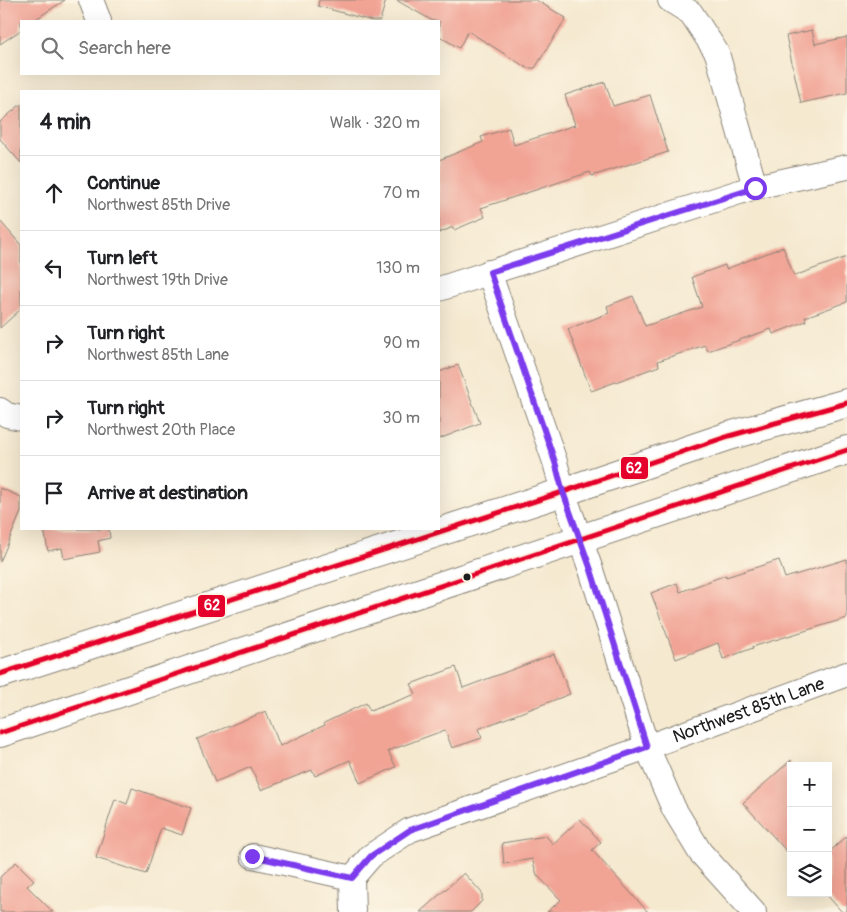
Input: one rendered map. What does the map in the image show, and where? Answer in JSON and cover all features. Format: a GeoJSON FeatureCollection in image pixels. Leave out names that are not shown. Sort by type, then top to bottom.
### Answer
{"type":"FeatureCollection","features":[{"type":"Feature","properties":{"kind":"street"},"geometry":{"type":"LineString","coordinates":[[92,0],[99,20]]}},
{"type":"Feature","properties":{"kind":"street"},"geometry":{"type":"LineString","coordinates":[[670,0],[691,14],[717,54],[755,188]]}},
{"type":"Feature","properties":{"kind":"street"},"geometry":{"type":"LineString","coordinates":[[440,289],[755,188],[847,167]]}},
{"type":"Feature","properties":{"kind":"street"},"geometry":{"type":"LineString","coordinates":[[490,272],[555,462],[579,540],[591,570],[647,747],[674,809],[700,852],[754,912]]}},
{"type":"Feature","properties":{"kind":"street"},"geometry":{"type":"LineString","coordinates":[[0,674],[563,492],[729,436],[847,404]]}},
{"type":"Feature","properties":{"kind":"street"},"geometry":{"type":"LineString","coordinates":[[0,732],[847,450]]}},
{"type":"Feature","properties":{"kind":"street","name":"Northwest 85th Lane"},"geometry":{"type":"LineString","coordinates":[[352,878],[371,856],[410,830],[647,747],[847,674]]}},
{"type":"Feature","properties":{"kind":"street"},"geometry":{"type":"LineString","coordinates":[[252,856],[352,878],[354,912]]}},
{"type":"Feature","properties":{"kind":"building"},"geometry":{"type":"Polygon","coordinates":[[[0,0],[65,0],[35,20],[20,20],[20,31],[0,44],[0,0]]]}},
{"type":"Feature","properties":{"kind":"building"},"geometry":{"type":"Polygon","coordinates":[[[319,0],[386,0],[380,20],[368,20],[318,6],[319,0]]]}},
{"type":"Feature","properties":{"kind":"building"},"geometry":{"type":"Polygon","coordinates":[[[396,0],[536,0],[566,18],[535,68],[527,68],[468,31],[459,48],[440,37],[440,20],[431,20],[396,0]]]}},
{"type":"Feature","properties":{"kind":"building"},"geometry":{"type":"Polygon","coordinates":[[[812,30],[815,44],[847,37],[847,93],[801,103],[786,36],[812,30]]]}},
{"type":"Feature","properties":{"kind":"building"},"geometry":{"type":"Polygon","coordinates":[[[605,82],[613,106],[650,95],[668,152],[592,176],[590,172],[481,208],[485,217],[454,230],[453,227],[440,233],[440,160],[483,142],[481,137],[509,128],[514,145],[575,125],[565,95],[605,82]]]}},
{"type":"Feature","properties":{"kind":"building"},"geometry":{"type":"Polygon","coordinates":[[[20,105],[20,162],[0,139],[0,122],[20,105]]]}},
{"type":"Feature","properties":{"kind":"building"},"geometry":{"type":"Polygon","coordinates":[[[0,221],[20,244],[20,310],[0,328],[0,221]]]}},
{"type":"Feature","properties":{"kind":"building"},"geometry":{"type":"Polygon","coordinates":[[[783,247],[794,276],[847,257],[847,302],[805,317],[806,321],[773,334],[771,329],[708,351],[705,345],[658,361],[659,366],[591,391],[568,329],[609,313],[607,306],[633,296],[645,326],[702,307],[692,277],[725,265],[726,269],[783,247]]]}},
{"type":"Feature","properties":{"kind":"building"},"geometry":{"type":"Polygon","coordinates":[[[458,365],[480,423],[440,439],[440,372],[458,365]]]}},
{"type":"Feature","properties":{"kind":"building"},"geometry":{"type":"Polygon","coordinates":[[[0,488],[20,497],[20,514],[0,562],[0,488]]]}},
{"type":"Feature","properties":{"kind":"building"},"geometry":{"type":"Polygon","coordinates":[[[44,530],[109,530],[110,538],[98,541],[100,552],[64,559],[62,548],[48,551],[44,530]]]}},
{"type":"Feature","properties":{"kind":"building"},"geometry":{"type":"Polygon","coordinates":[[[847,559],[847,618],[752,647],[723,659],[718,643],[676,659],[651,593],[677,583],[680,592],[726,575],[726,577],[779,560],[785,578],[847,559]]]}},
{"type":"Feature","properties":{"kind":"building"},"geometry":{"type":"Polygon","coordinates":[[[554,654],[570,694],[478,729],[482,738],[452,748],[445,730],[388,751],[396,767],[360,783],[350,760],[315,776],[312,770],[261,790],[251,767],[215,782],[197,739],[266,711],[280,746],[366,703],[370,711],[416,694],[411,684],[456,667],[463,688],[554,654]]]}},
{"type":"Feature","properties":{"kind":"building"},"geometry":{"type":"Polygon","coordinates":[[[787,764],[787,852],[743,803],[787,764]]]}},
{"type":"Feature","properties":{"kind":"building"},"geometry":{"type":"Polygon","coordinates":[[[132,788],[191,808],[182,835],[161,828],[146,874],[96,858],[115,799],[127,804],[132,788]]]}},
{"type":"Feature","properties":{"kind":"building"},"geometry":{"type":"Polygon","coordinates":[[[580,819],[601,842],[592,850],[648,912],[547,912],[561,900],[537,875],[532,859],[504,864],[502,843],[546,836],[553,844],[580,819]]]}},
{"type":"Feature","properties":{"kind":"building"},"geometry":{"type":"Polygon","coordinates":[[[847,836],[847,912],[842,912],[829,897],[832,897],[832,849],[847,836]]]}},
{"type":"Feature","properties":{"kind":"building"},"geometry":{"type":"Polygon","coordinates":[[[16,862],[34,880],[27,886],[53,912],[0,912],[0,877],[16,862]]]}},
{"type":"Feature","properties":{"kind":"building"},"geometry":{"type":"Polygon","coordinates":[[[464,873],[482,893],[482,901],[471,912],[420,912],[464,873]]]}},
{"type":"Feature","properties":{"kind":"transit line","name":"62"},"geometry":{"type":"LineString","coordinates":[[0,674],[563,492],[729,436],[847,403]]}},
{"type":"Feature","properties":{"kind":"transit line","name":"62"},"geometry":{"type":"LineString","coordinates":[[0,733],[847,450]]}},
{"type":"Feature","properties":{"kind":"route"},"geometry":{"type":"LineString","coordinates":[[252,856],[352,878],[371,856],[410,830],[647,747],[591,570],[579,540],[555,462],[490,272],[755,188]]}}]}
